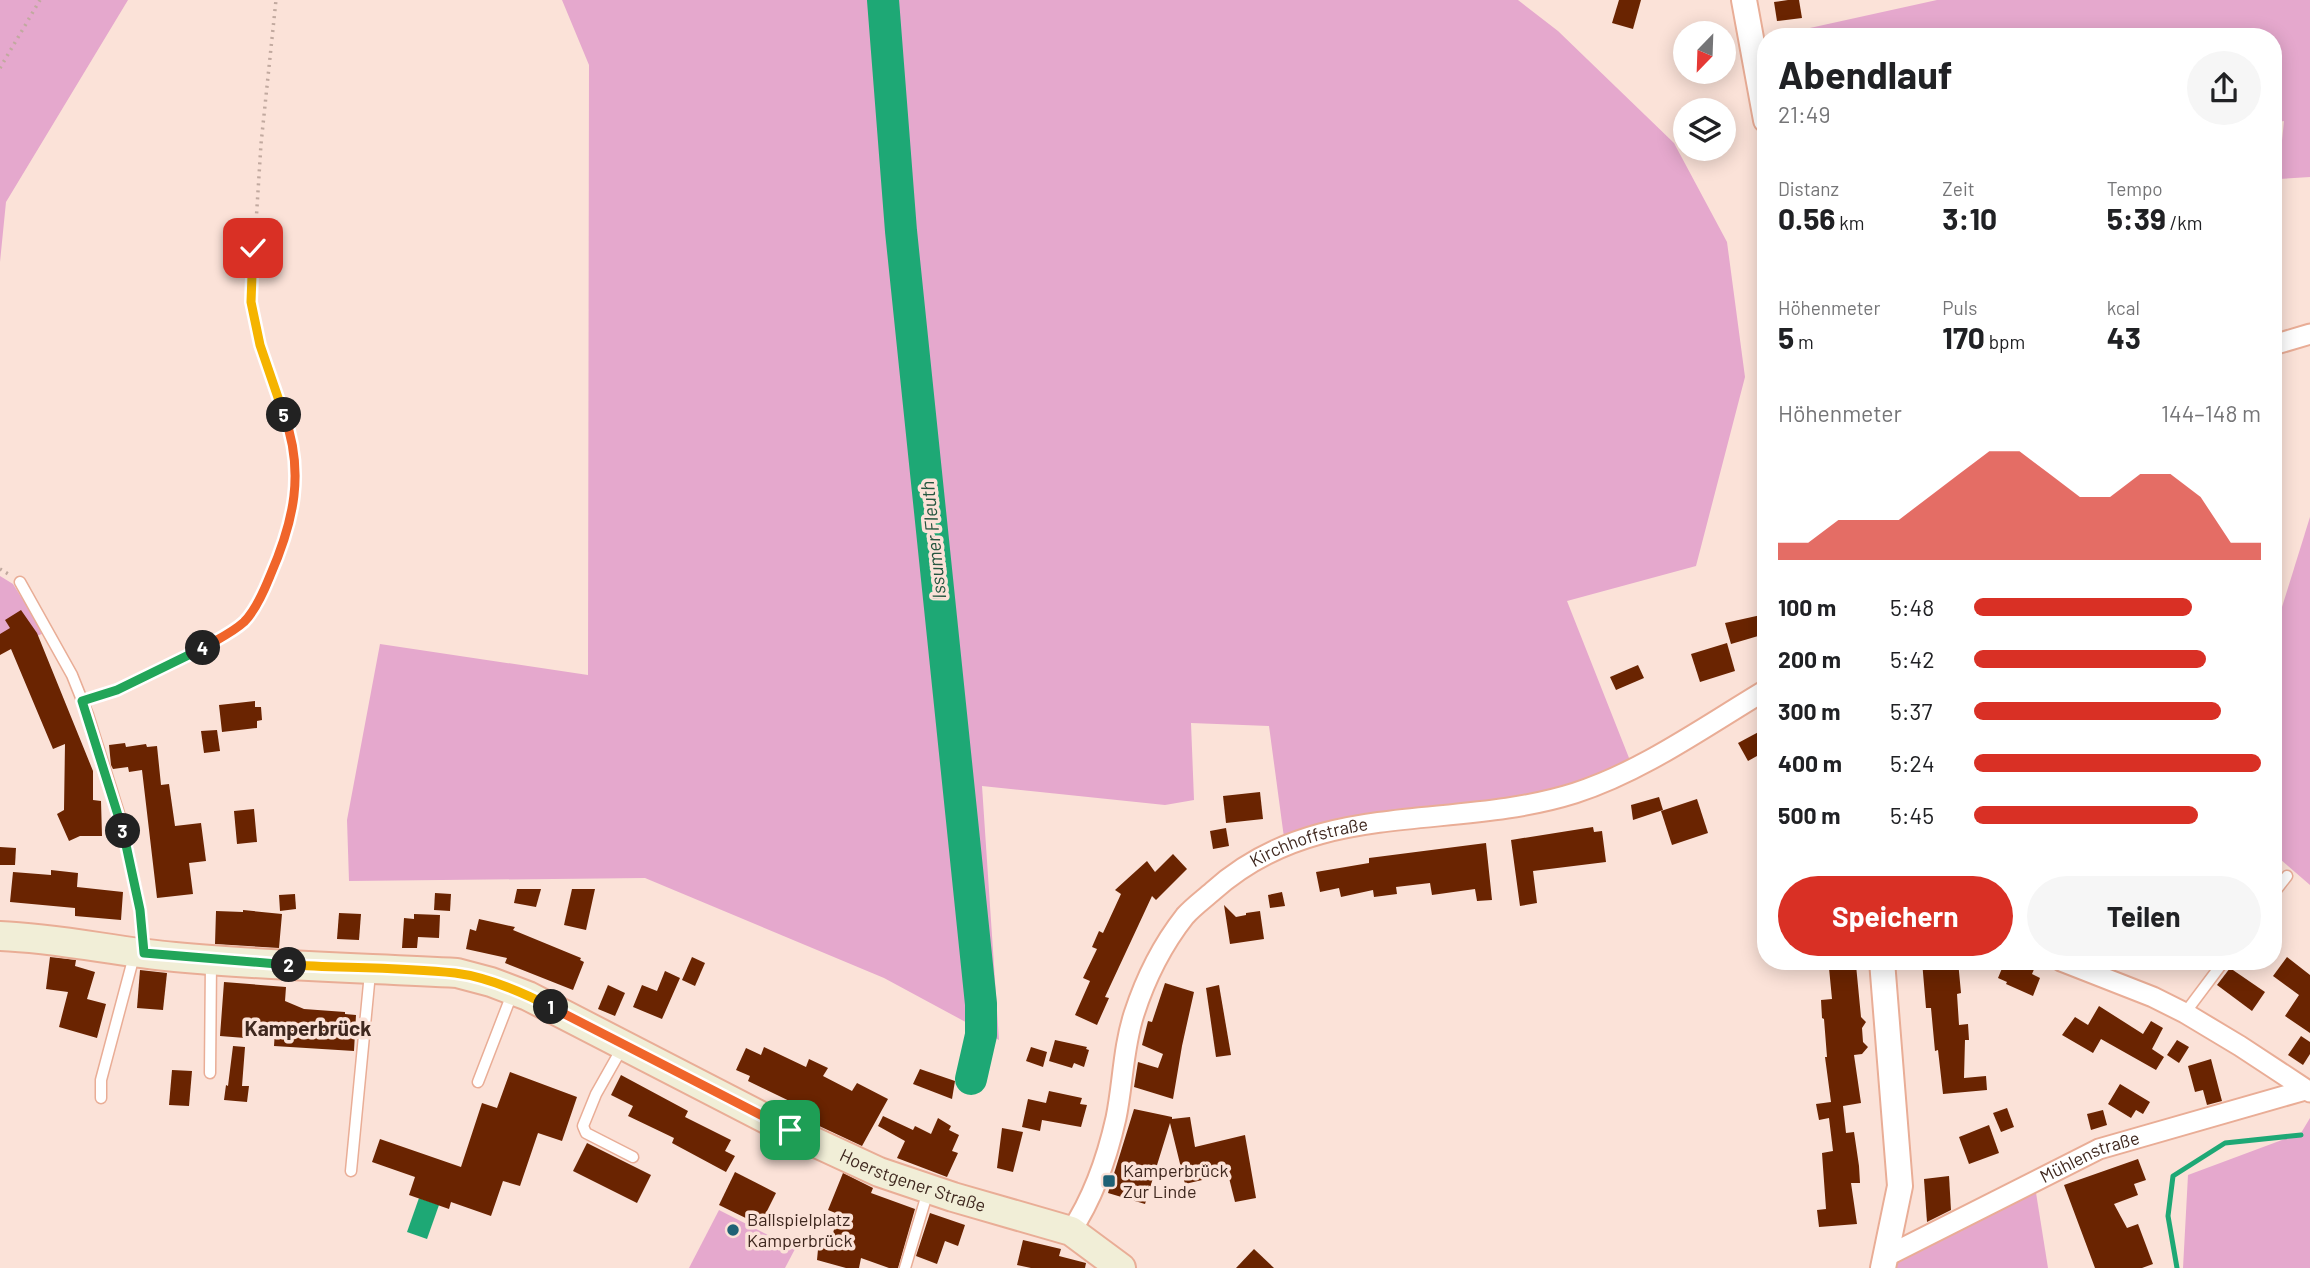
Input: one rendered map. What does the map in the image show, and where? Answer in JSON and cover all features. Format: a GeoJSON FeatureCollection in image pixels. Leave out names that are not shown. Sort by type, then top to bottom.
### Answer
{"type":"FeatureCollection","features":[{"type":"Feature","properties":{"kind":"main road","name":"Hoerstgener Straße"},"geometry":{"type":"LineString","coordinates":[[0,936],[34,937],[140,953],[211,960],[457,973],[491,982],[528,996],[784,1128],[879,1172],[1071,1231],[1121,1268]]}},
{"type":"Feature","properties":{"kind":"street"},"geometry":{"type":"LineString","coordinates":[[1744,0],[1757,71]]}},
{"type":"Feature","properties":{"kind":"street"},"geometry":{"type":"LineString","coordinates":[[2282,342],[2310,334]]}},
{"type":"Feature","properties":{"kind":"street","name":"Kirchhoffstraße"},"geometry":{"type":"LineString","coordinates":[[1071,1231],[1099,1179],[1116,1118],[1123,1064],[1134,1014],[1156,962],[1186,915],[1225,880],[1285,845],[1312,835],[1357,825],[1497,811],[1575,793],[1633,768],[1757,696]]}},
{"type":"Feature","properties":{"kind":"street","name":"Mühlenstraße"},"geometry":{"type":"LineString","coordinates":[[1883,970],[1900,1185],[1885,1262]]}},
{"type":"Feature","properties":{"kind":"street","name":"Mühlenstraße"},"geometry":{"type":"LineString","coordinates":[[2083,970],[2185,1013],[2308,1091]]}},
{"type":"Feature","properties":{"kind":"street","name":"Mühlenstraße"},"geometry":{"type":"LineString","coordinates":[[1885,1262],[2099,1149],[2308,1091]]}},
{"type":"Feature","properties":{"kind":"lane"},"geometry":{"type":"LineString","coordinates":[[20,582],[72,674],[82,701],[121,820],[140,910],[140,953],[101,1080],[101,1098]]}},
{"type":"Feature","properties":{"kind":"lane"},"geometry":{"type":"LineString","coordinates":[[2282,882],[2287,876]]}},
{"type":"Feature","properties":{"kind":"lane"},"geometry":{"type":"LineString","coordinates":[[210,1073],[211,960]]}},
{"type":"Feature","properties":{"kind":"lane"},"geometry":{"type":"LineString","coordinates":[[351,1171],[371,969]]}},
{"type":"Feature","properties":{"kind":"lane"},"geometry":{"type":"LineString","coordinates":[[2185,1013],[2217,970]]}},
{"type":"Feature","properties":{"kind":"lane"},"geometry":{"type":"LineString","coordinates":[[478,1082],[514,990]]}},
{"type":"Feature","properties":{"kind":"lane"},"geometry":{"type":"LineString","coordinates":[[624,1044],[596,1094],[583,1126],[586,1133],[633,1157]]}},
{"type":"Feature","properties":{"kind":"lane"},"geometry":{"type":"LineString","coordinates":[[905,1268],[928,1189]]}},
{"type":"Feature","properties":{"kind":"path"},"geometry":{"type":"LineString","coordinates":[[0,68],[40,0]]}},
{"type":"Feature","properties":{"kind":"path"},"geometry":{"type":"LineString","coordinates":[[82,701],[117,690],[172,664],[244,622],[262,595],[286,540],[296,487],[291,434],[260,345],[251,302],[261,144],[276,0]]}},
{"type":"Feature","properties":{"kind":"shaded area"},"geometry":{"type":"Polygon","coordinates":[[[0,0],[128,0],[6,202],[0,262],[0,0]]]}},
{"type":"Feature","properties":{"kind":"shaded area"},"geometry":{"type":"Polygon","coordinates":[[[562,0],[1518,0],[1558,31],[1673,142],[1673,161],[1684,161],[1727,242],[1745,377],[1696,566],[1567,601],[1633,768],[1575,793],[1285,845],[1269,726],[1191,723],[1194,800],[1165,805],[982,786],[999,1040],[884,978],[645,878],[349,881],[347,820],[380,644],[588,675],[589,65],[562,0]]]}},
{"type":"Feature","properties":{"kind":"shaded area"},"geometry":{"type":"Polygon","coordinates":[[[1937,0],[2310,0],[2310,177],[2282,179],[2282,28],[1810,28],[1937,0]]]}},
{"type":"Feature","properties":{"kind":"shaded area"},"geometry":{"type":"Polygon","coordinates":[[[2310,517],[2310,885],[2282,861],[2282,607],[2310,517]]]}},
{"type":"Feature","properties":{"kind":"shaded area"},"geometry":{"type":"Polygon","coordinates":[[[0,576],[13,584],[44,633],[0,652],[0,576]]]}},
{"type":"Feature","properties":{"kind":"shaded area"},"geometry":{"type":"Polygon","coordinates":[[[2310,1118],[2310,1268],[2183,1268],[2188,1175],[2301,1133],[2310,1118]]]}},
{"type":"Feature","properties":{"kind":"shaded area"},"geometry":{"type":"Polygon","coordinates":[[[2033,1174],[2048,1268],[1883,1268],[2033,1174]]]}},
{"type":"Feature","properties":{"kind":"shaded area"},"geometry":{"type":"Polygon","coordinates":[[[419,1198],[439,1205],[427,1239],[407,1232],[419,1198]]]}},
{"type":"Feature","properties":{"kind":"shaded area","name":"Ballspielplatz Kamperbrück"},"geometry":{"type":"Polygon","coordinates":[[[719,1210],[795,1249],[785,1268],[689,1268],[719,1210]]]}},
{"type":"Feature","properties":{"kind":"building"},"geometry":{"type":"Polygon","coordinates":[[[1619,0],[1641,0],[1633,29],[1612,23],[1619,0]]]}},
{"type":"Feature","properties":{"kind":"building"},"geometry":{"type":"Polygon","coordinates":[[[1799,0],[1802,18],[1777,21],[1774,2],[1799,0]]]}},
{"type":"Feature","properties":{"kind":"building"},"geometry":{"type":"Polygon","coordinates":[[[21,610],[37,633],[93,771],[93,800],[101,801],[102,836],[80,836],[69,841],[57,814],[64,810],[65,744],[53,749],[11,649],[0,655],[0,634],[10,628],[5,620],[21,610]]]}},
{"type":"Feature","properties":{"kind":"building"},"geometry":{"type":"Polygon","coordinates":[[[1757,616],[1757,636],[1731,644],[1725,623],[1757,616]]]}},
{"type":"Feature","properties":{"kind":"building"},"geometry":{"type":"Polygon","coordinates":[[[1727,643],[1735,671],[1700,682],[1691,654],[1727,643]]]}},
{"type":"Feature","properties":{"kind":"building"},"geometry":{"type":"Polygon","coordinates":[[[1638,665],[1644,678],[1616,690],[1610,677],[1638,665]]]}},
{"type":"Feature","properties":{"kind":"building"},"geometry":{"type":"Polygon","coordinates":[[[255,701],[255,707],[261,707],[262,720],[257,721],[257,728],[222,732],[219,705],[255,701]]]}},
{"type":"Feature","properties":{"kind":"building"},"geometry":{"type":"Polygon","coordinates":[[[217,730],[220,751],[204,753],[201,731],[217,730]]]}},
{"type":"Feature","properties":{"kind":"building"},"geometry":{"type":"Polygon","coordinates":[[[1757,733],[1757,756],[1748,761],[1738,743],[1757,733]]]}},
{"type":"Feature","properties":{"kind":"building"},"geometry":{"type":"Polygon","coordinates":[[[125,743],[126,747],[146,744],[147,747],[157,746],[161,785],[169,784],[175,826],[201,823],[206,861],[189,863],[193,894],[157,898],[142,770],[129,772],[128,767],[113,769],[111,765],[109,745],[125,743]]]}},
{"type":"Feature","properties":{"kind":"building"},"geometry":{"type":"Polygon","coordinates":[[[1260,792],[1263,819],[1226,823],[1223,796],[1260,792]]]}},
{"type":"Feature","properties":{"kind":"building"},"geometry":{"type":"Polygon","coordinates":[[[1659,797],[1663,810],[1633,820],[1631,805],[1659,797]]]}},
{"type":"Feature","properties":{"kind":"building"},"geometry":{"type":"Polygon","coordinates":[[[1697,799],[1708,833],[1672,845],[1661,811],[1697,799]]]}},
{"type":"Feature","properties":{"kind":"building"},"geometry":{"type":"Polygon","coordinates":[[[254,809],[257,842],[237,844],[234,811],[254,809]]]}},
{"type":"Feature","properties":{"kind":"building"},"geometry":{"type":"Polygon","coordinates":[[[1593,827],[1594,832],[1602,831],[1606,862],[1533,871],[1537,903],[1520,906],[1511,840],[1593,827]]]}},
{"type":"Feature","properties":{"kind":"building"},"geometry":{"type":"Polygon","coordinates":[[[1226,828],[1229,846],[1213,849],[1210,831],[1226,828]]]}},
{"type":"Feature","properties":{"kind":"building"},"geometry":{"type":"Polygon","coordinates":[[[1486,843],[1492,900],[1477,901],[1475,889],[1432,895],[1430,883],[1396,887],[1397,894],[1374,897],[1373,890],[1341,897],[1339,888],[1320,892],[1316,872],[1369,863],[1369,858],[1486,843]]]}},
{"type":"Feature","properties":{"kind":"building"},"geometry":{"type":"Polygon","coordinates":[[[0,847],[16,848],[15,865],[0,865],[0,847]]]}},
{"type":"Feature","properties":{"kind":"building"},"geometry":{"type":"Polygon","coordinates":[[[1173,854],[1187,869],[1156,900],[1152,896],[1105,997],[1109,998],[1097,1025],[1075,1015],[1090,981],[1083,978],[1097,949],[1092,947],[1099,931],[1103,933],[1121,894],[1115,890],[1147,861],[1155,872],[1173,854]]]}},
{"type":"Feature","properties":{"kind":"building"},"geometry":{"type":"Polygon","coordinates":[[[51,870],[78,873],[77,887],[123,892],[121,920],[75,916],[75,908],[10,902],[13,872],[51,875],[51,870]]]}},
{"type":"Feature","properties":{"kind":"building"},"geometry":{"type":"Polygon","coordinates":[[[517,889],[541,889],[536,907],[514,903],[517,889]]]}},
{"type":"Feature","properties":{"kind":"building"},"geometry":{"type":"Polygon","coordinates":[[[572,889],[595,889],[586,930],[564,925],[572,889]]]}},
{"type":"Feature","properties":{"kind":"building"},"geometry":{"type":"Polygon","coordinates":[[[1282,892],[1285,906],[1270,908],[1268,895],[1282,892]]]}},
{"type":"Feature","properties":{"kind":"building"},"geometry":{"type":"Polygon","coordinates":[[[435,893],[451,894],[450,911],[434,910],[435,893]]]}},
{"type":"Feature","properties":{"kind":"building"},"geometry":{"type":"Polygon","coordinates":[[[295,894],[296,909],[280,911],[279,895],[295,894]]]}},
{"type":"Feature","properties":{"kind":"building"},"geometry":{"type":"Polygon","coordinates":[[[1224,905],[1236,917],[1260,911],[1264,939],[1230,944],[1224,905]]]}},
{"type":"Feature","properties":{"kind":"building"},"geometry":{"type":"Polygon","coordinates":[[[243,910],[282,914],[279,948],[215,944],[216,911],[243,910]]]}},
{"type":"Feature","properties":{"kind":"building"},"geometry":{"type":"Polygon","coordinates":[[[339,913],[361,914],[359,940],[337,939],[339,913]]]}},
{"type":"Feature","properties":{"kind":"building"},"geometry":{"type":"Polygon","coordinates":[[[414,914],[440,915],[439,938],[418,937],[417,948],[402,948],[404,918],[414,919],[414,914]]]}},
{"type":"Feature","properties":{"kind":"building"},"geometry":{"type":"Polygon","coordinates":[[[479,919],[515,927],[513,930],[581,958],[584,962],[573,990],[505,963],[507,958],[466,949],[470,929],[476,931],[479,919]]]}},
{"type":"Feature","properties":{"kind":"building"},"geometry":{"type":"Polygon","coordinates":[[[50,957],[76,960],[75,966],[95,972],[87,999],[106,1004],[97,1038],[59,1027],[68,992],[46,989],[50,957]]]}},
{"type":"Feature","properties":{"kind":"building"},"geometry":{"type":"Polygon","coordinates":[[[692,957],[705,963],[695,986],[682,980],[692,957]]]}},
{"type":"Feature","properties":{"kind":"building"},"geometry":{"type":"Polygon","coordinates":[[[2287,957],[2310,975],[2310,1033],[2285,1016],[2299,995],[2273,976],[2277,970],[2282,970],[2282,964],[2287,957]]]}},
{"type":"Feature","properties":{"kind":"building"},"geometry":{"type":"Polygon","coordinates":[[[140,970],[167,973],[163,1010],[137,1008],[140,970]]]}},
{"type":"Feature","properties":{"kind":"building"},"geometry":{"type":"Polygon","coordinates":[[[1829,970],[1856,970],[1861,1017],[1866,1022],[1862,1028],[1863,1042],[1868,1047],[1862,1054],[1854,1055],[1861,1103],[1843,1106],[1846,1133],[1854,1132],[1859,1166],[1860,1183],[1851,1183],[1857,1224],[1819,1227],[1817,1210],[1826,1209],[1822,1153],[1833,1151],[1829,1118],[1819,1120],[1816,1104],[1831,1102],[1821,1000],[1832,999],[1829,970]]]}},
{"type":"Feature","properties":{"kind":"building"},"geometry":{"type":"Polygon","coordinates":[[[1923,970],[1959,970],[1959,1025],[1968,1024],[1969,1040],[1965,1040],[1964,1078],[1986,1076],[1987,1090],[1943,1094],[1931,1008],[1926,1008],[1923,970]]]}},
{"type":"Feature","properties":{"kind":"building"},"geometry":{"type":"Polygon","coordinates":[[[2001,970],[2034,970],[2032,974],[2040,978],[2033,996],[1998,978],[2001,970]]]}},
{"type":"Feature","properties":{"kind":"building"},"geometry":{"type":"Polygon","coordinates":[[[2228,970],[2233,970],[2265,992],[2252,1011],[2217,985],[2228,970]]]}},
{"type":"Feature","properties":{"kind":"building"},"geometry":{"type":"Polygon","coordinates":[[[665,971],[680,978],[662,1019],[633,1007],[642,985],[657,991],[665,971]]]}},
{"type":"Feature","properties":{"kind":"building"},"geometry":{"type":"Polygon","coordinates":[[[224,982],[286,987],[285,1001],[304,1009],[356,1015],[354,1051],[274,1046],[275,1031],[246,1029],[245,1038],[220,1036],[224,982]]]}},
{"type":"Feature","properties":{"kind":"building"},"geometry":{"type":"Polygon","coordinates":[[[1165,983],[1194,992],[1173,1099],[1134,1087],[1138,1062],[1158,1068],[1163,1054],[1142,1045],[1148,1021],[1152,1022],[1165,983]]]}},
{"type":"Feature","properties":{"kind":"building"},"geometry":{"type":"Polygon","coordinates":[[[608,985],[625,993],[615,1016],[598,1009],[608,985]]]}},
{"type":"Feature","properties":{"kind":"building"},"geometry":{"type":"Polygon","coordinates":[[[1219,985],[1231,1055],[1216,1057],[1206,988],[1219,985]]]}},
{"type":"Feature","properties":{"kind":"building"},"geometry":{"type":"Polygon","coordinates":[[[2099,1006],[2143,1034],[2151,1021],[2163,1028],[2152,1049],[2164,1057],[2156,1070],[2101,1039],[2093,1053],[2062,1035],[2075,1017],[2088,1025],[2099,1006]]]}},
{"type":"Feature","properties":{"kind":"building"},"geometry":{"type":"Polygon","coordinates":[[[2301,1036],[2310,1042],[2310,1054],[2303,1065],[2288,1055],[2301,1036]]]}},
{"type":"Feature","properties":{"kind":"building"},"geometry":{"type":"Polygon","coordinates":[[[1055,1040],[1087,1047],[1089,1050],[1084,1067],[1074,1063],[1072,1068],[1049,1061],[1055,1040]]]}},
{"type":"Feature","properties":{"kind":"building"},"geometry":{"type":"Polygon","coordinates":[[[2177,1040],[2189,1047],[2179,1063],[2167,1055],[2177,1040]]]}},
{"type":"Feature","properties":{"kind":"building"},"geometry":{"type":"Polygon","coordinates":[[[233,1046],[245,1047],[242,1086],[249,1086],[247,1102],[224,1100],[233,1046]]]}},
{"type":"Feature","properties":{"kind":"building"},"geometry":{"type":"Polygon","coordinates":[[[764,1047],[806,1067],[809,1059],[828,1068],[823,1076],[852,1091],[857,1083],[888,1099],[862,1146],[800,1117],[804,1108],[748,1081],[750,1076],[736,1070],[746,1048],[761,1055],[764,1047]]]}},
{"type":"Feature","properties":{"kind":"building"},"geometry":{"type":"Polygon","coordinates":[[[1031,1047],[1047,1052],[1043,1067],[1026,1061],[1031,1047]]]}},
{"type":"Feature","properties":{"kind":"building"},"geometry":{"type":"Polygon","coordinates":[[[2211,1059],[2222,1101],[2207,1105],[2203,1090],[2195,1092],[2188,1066],[2211,1059]]]}},
{"type":"Feature","properties":{"kind":"building"},"geometry":{"type":"Polygon","coordinates":[[[920,1069],[955,1081],[952,1099],[913,1084],[920,1069]]]}},
{"type":"Feature","properties":{"kind":"building"},"geometry":{"type":"Polygon","coordinates":[[[172,1070],[192,1071],[189,1106],[169,1105],[172,1070]]]}},
{"type":"Feature","properties":{"kind":"building"},"geometry":{"type":"Polygon","coordinates":[[[510,1072],[577,1097],[562,1141],[538,1133],[520,1186],[503,1181],[491,1216],[451,1202],[449,1209],[409,1195],[415,1177],[372,1162],[380,1139],[461,1167],[482,1103],[497,1108],[510,1072]]]}},
{"type":"Feature","properties":{"kind":"building"},"geometry":{"type":"Polygon","coordinates":[[[621,1075],[688,1111],[685,1117],[731,1140],[725,1151],[735,1156],[726,1172],[672,1143],[674,1138],[628,1116],[633,1106],[611,1095],[621,1075]]]}},
{"type":"Feature","properties":{"kind":"building"},"geometry":{"type":"Polygon","coordinates":[[[2120,1084],[2150,1102],[2143,1114],[2136,1110],[2131,1118],[2108,1104],[2120,1084]]]}},
{"type":"Feature","properties":{"kind":"building"},"geometry":{"type":"Polygon","coordinates":[[[1049,1091],[1082,1098],[1080,1104],[1087,1105],[1081,1127],[1042,1120],[1040,1131],[1022,1127],[1028,1099],[1046,1103],[1049,1091]]]}},
{"type":"Feature","properties":{"kind":"building"},"geometry":{"type":"Polygon","coordinates":[[[2007,1108],[2014,1127],[2001,1132],[1993,1113],[2007,1108]]]}},
{"type":"Feature","properties":{"kind":"building"},"geometry":{"type":"Polygon","coordinates":[[[1134,1109],[1172,1119],[1190,1117],[1195,1147],[1245,1135],[1256,1198],[1235,1202],[1228,1174],[1185,1184],[1170,1123],[1145,1204],[1108,1193],[1134,1109]]]}},
{"type":"Feature","properties":{"kind":"building"},"geometry":{"type":"Polygon","coordinates":[[[2103,1110],[2107,1125],[2091,1130],[2087,1114],[2103,1110]]]}},
{"type":"Feature","properties":{"kind":"building"},"geometry":{"type":"Polygon","coordinates":[[[883,1116],[913,1130],[915,1126],[931,1134],[938,1118],[951,1126],[949,1130],[959,1135],[952,1151],[958,1153],[947,1177],[897,1158],[905,1141],[878,1126],[883,1116]]]}},
{"type":"Feature","properties":{"kind":"building"},"geometry":{"type":"Polygon","coordinates":[[[1989,1125],[1999,1153],[1969,1164],[1959,1137],[1989,1125]]]}},
{"type":"Feature","properties":{"kind":"building"},"geometry":{"type":"Polygon","coordinates":[[[1002,1128],[1023,1132],[1013,1172],[997,1168],[1002,1128]]]}},
{"type":"Feature","properties":{"kind":"building"},"geometry":{"type":"Polygon","coordinates":[[[587,1143],[651,1175],[637,1203],[573,1171],[587,1143]]]}},
{"type":"Feature","properties":{"kind":"building"},"geometry":{"type":"Polygon","coordinates":[[[2138,1159],[2146,1180],[2134,1184],[2138,1195],[2114,1204],[2127,1228],[2138,1224],[2153,1264],[2142,1268],[2095,1268],[2064,1185],[2138,1159]]]}},
{"type":"Feature","properties":{"kind":"building"},"geometry":{"type":"Polygon","coordinates":[[[735,1172],[776,1193],[760,1225],[719,1205],[735,1172]]]}},
{"type":"Feature","properties":{"kind":"building"},"geometry":{"type":"Polygon","coordinates":[[[843,1173],[873,1188],[871,1193],[915,1209],[898,1268],[889,1268],[861,1258],[859,1268],[846,1268],[817,1260],[819,1239],[831,1241],[838,1214],[828,1210],[843,1173]]]}},
{"type":"Feature","properties":{"kind":"building"},"geometry":{"type":"Polygon","coordinates":[[[1949,1176],[1951,1210],[1927,1222],[1924,1179],[1949,1176]]]}},
{"type":"Feature","properties":{"kind":"building"},"geometry":{"type":"Polygon","coordinates":[[[930,1213],[965,1225],[958,1246],[945,1241],[937,1264],[916,1256],[930,1213]]]}},
{"type":"Feature","properties":{"kind":"building"},"geometry":{"type":"Polygon","coordinates":[[[1023,1240],[1061,1249],[1059,1256],[1086,1263],[1085,1268],[1031,1268],[1017,1265],[1023,1240]]]}},
{"type":"Feature","properties":{"kind":"building"},"geometry":{"type":"Polygon","coordinates":[[[1254,1249],[1274,1268],[1236,1268],[1254,1249]]]}},
{"type":"Feature","properties":{"kind":"waterway","name":"Issumer Fleuth"},"geometry":{"type":"LineString","coordinates":[[883,0],[901,231],[981,1004],[981,1035],[971,1079]]}},
{"type":"Feature","properties":{"kind":"waterway"},"geometry":{"type":"LineString","coordinates":[[2177,1268],[2168,1216],[2173,1176],[2225,1143],[2301,1135]]}},
{"type":"Feature","properties":{"kind":"place","name":"Kamperbrück Zur Linde"},"geometry":{"type":"Point","coordinates":[1109,1181]}},
{"type":"Feature","properties":{"kind":"place","name":"Ballspielplatz Kamperbrück"},"geometry":{"type":"Point","coordinates":[733,1230]}},
{"type":"Feature","properties":{"kind":"district","name":"Kamperbrück"},"geometry":{"type":"Point","coordinates":[308,1029]}},
{"type":"Feature","properties":{"kind":"route"},"geometry":{"type":"LineString","coordinates":[[253,248],[251,302],[260,345],[291,434],[296,487],[286,540],[262,595],[244,622],[172,664],[117,690],[82,701],[121,820],[140,910],[144,953],[243,963],[457,973],[491,982],[528,996],[638,1050],[790,1130]]}}]}
